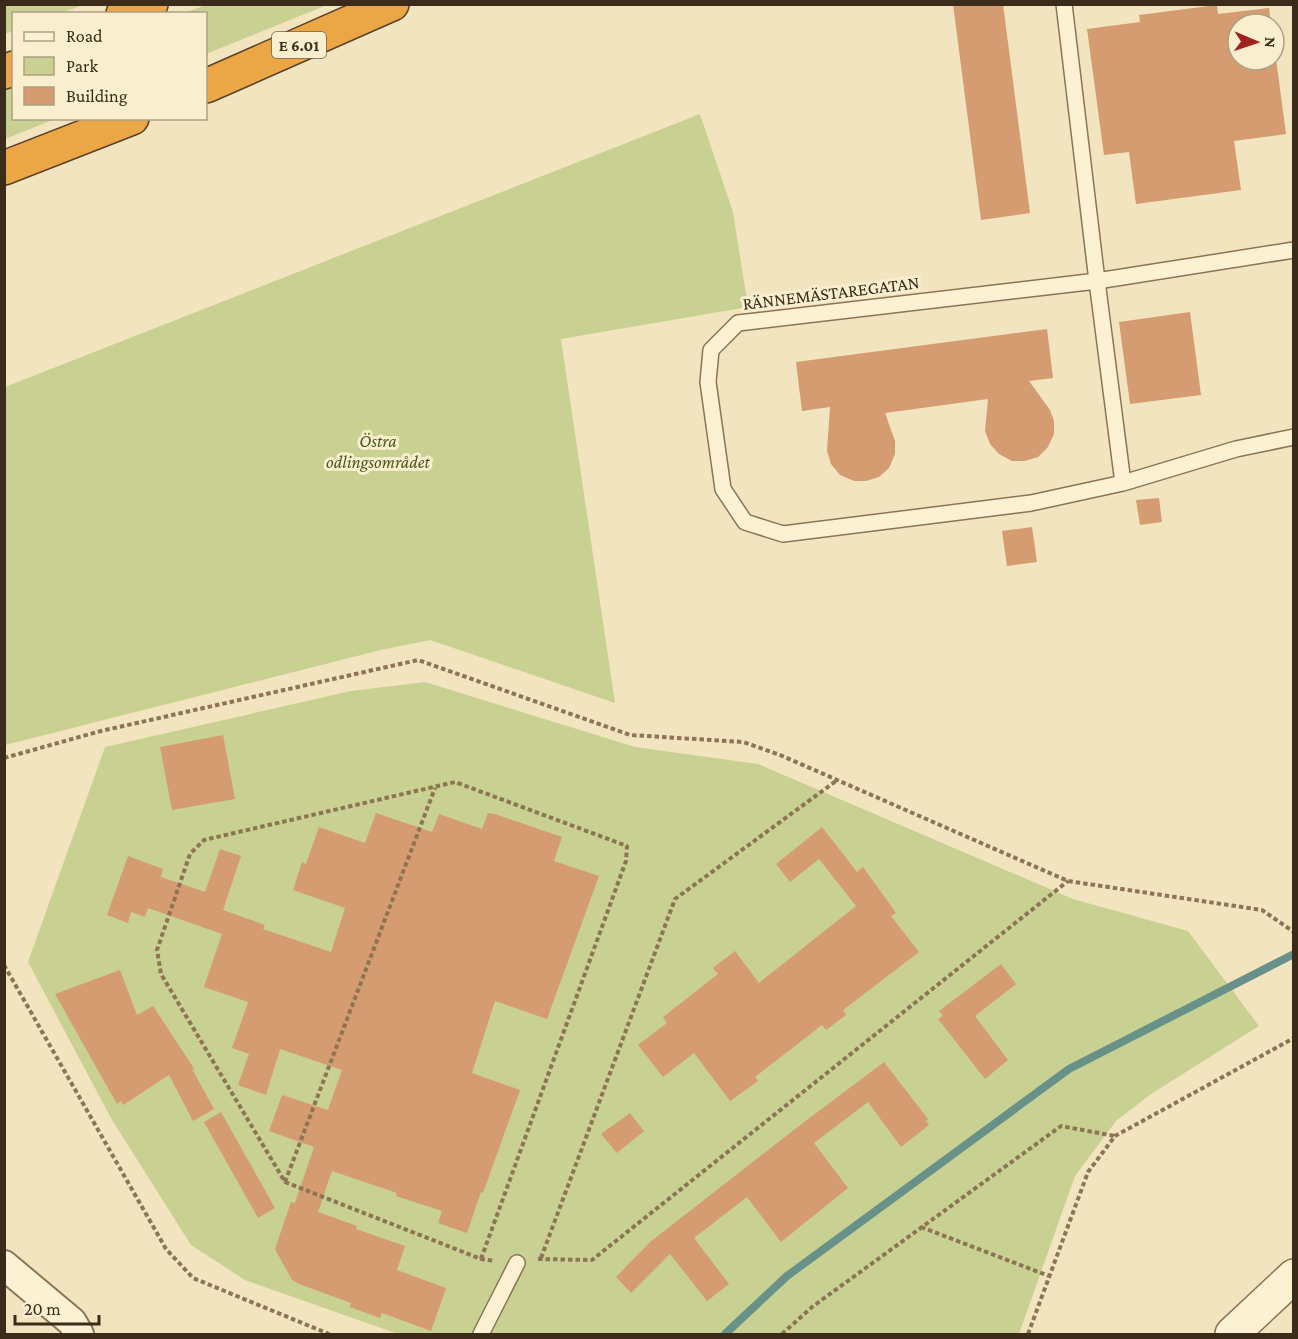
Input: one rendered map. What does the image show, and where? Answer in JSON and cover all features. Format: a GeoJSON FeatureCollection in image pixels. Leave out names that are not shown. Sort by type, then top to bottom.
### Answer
{"type":"FeatureCollection","features":[{"type":"Feature","properties":{"kind":"highway"},"geometry":{"type":"LineString","coordinates":[[129,12],[151,4]]}},
{"type":"Feature","properties":{"kind":"highway"},"geometry":{"type":"LineString","coordinates":[[144,12],[161,4]]}},
{"type":"Feature","properties":{"kind":"highway","name":"E 6.01"},"geometry":{"type":"LineString","coordinates":[[207,86],[392,4]]}},
{"type":"Feature","properties":{"kind":"highway"},"geometry":{"type":"LineString","coordinates":[[4,168],[124,122]]}},
{"type":"Feature","properties":{"kind":"highway"},"geometry":{"type":"LineString","coordinates":[[4,178],[124,122]]}},
{"type":"Feature","properties":{"kind":"street"},"geometry":{"type":"LineString","coordinates":[[4,1265],[72,1322],[79,1335]]}},
{"type":"Feature","properties":{"kind":"street"},"geometry":{"type":"LineString","coordinates":[[1232,1335],[1293,1276]]}},
{"type":"Feature","properties":{"kind":"lane"},"geometry":{"type":"LineString","coordinates":[[1064,4],[1096,281],[1124,483]]}},
{"type":"Feature","properties":{"kind":"lane","name":"RÄNNEMÄSTAREGATAN"},"geometry":{"type":"LineString","coordinates":[[1293,250],[1096,281],[738,323],[711,350],[708,382],[723,489],[745,522],[783,534],[1031,503],[1124,483],[1236,449],[1293,438]]}},
{"type":"Feature","properties":{"kind":"lane"},"geometry":{"type":"LineString","coordinates":[[481,1335],[517,1263]]}},
{"type":"Feature","properties":{"kind":"path"},"geometry":{"type":"LineString","coordinates":[[4,758],[101,731],[418,660],[630,735],[743,742],[780,755],[1068,882],[1262,910],[1293,932]]}},
{"type":"Feature","properties":{"kind":"path"},"geometry":{"type":"LineString","coordinates":[[541,1258],[675,899],[836,781]]}},
{"type":"Feature","properties":{"kind":"path"},"geometry":{"type":"LineString","coordinates":[[481,1259],[626,861],[627,846],[455,783],[204,840],[190,854],[157,951],[161,974],[285,1182],[481,1259],[517,1263],[541,1258],[592,1260],[1068,882]]}},
{"type":"Feature","properties":{"kind":"path"},"geometry":{"type":"LineString","coordinates":[[285,1182],[435,787]]}},
{"type":"Feature","properties":{"kind":"path"},"geometry":{"type":"LineString","coordinates":[[4,966],[166,1249],[193,1278],[329,1335]]}},
{"type":"Feature","properties":{"kind":"path"},"geometry":{"type":"LineString","coordinates":[[1028,1335],[1088,1172],[1115,1136],[1293,1038]]}},
{"type":"Feature","properties":{"kind":"path"},"geometry":{"type":"LineString","coordinates":[[782,1335],[813,1307],[1061,1126],[1115,1136]]}},
{"type":"Feature","properties":{"kind":"path"},"geometry":{"type":"LineString","coordinates":[[921,1227],[1049,1276]]}},
{"type":"Feature","properties":{"kind":"green space"},"geometry":{"type":"Polygon","coordinates":[[[5,4],[83,5],[64,12],[12,12],[12,31],[5,34],[5,4]]]}},
{"type":"Feature","properties":{"kind":"green space"},"geometry":{"type":"Polygon","coordinates":[[[206,4],[327,5],[207,54],[207,12],[187,12],[206,4]]]}},
{"type":"Feature","properties":{"kind":"green space"},"geometry":{"type":"Polygon","coordinates":[[[12,86],[12,120],[52,120],[5,139],[4,90],[12,86]]]}},
{"type":"Feature","properties":{"kind":"green space","name":"Östra odlingsområdet"},"geometry":{"type":"Polygon","coordinates":[[[700,114],[733,212],[748,307],[561,339],[615,703],[430,640],[381,650],[5,745],[5,387],[700,114]]]}},
{"type":"Feature","properties":{"kind":"green space"},"geometry":{"type":"Polygon","coordinates":[[[425,682],[635,747],[758,764],[1073,899],[1188,931],[1259,1026],[1151,1094],[1116,1121],[1075,1176],[1019,1334],[398,1334],[245,1280],[191,1245],[112,1120],[28,962],[105,747],[351,691],[425,682]]]}},
{"type":"Feature","properties":{"kind":"building"},"geometry":{"type":"Polygon","coordinates":[[[953,4],[1003,4],[1030,213],[981,220],[953,4]]]}},
{"type":"Feature","properties":{"kind":"building"},"geometry":{"type":"Polygon","coordinates":[[[1217,5],[1218,14],[1226,13],[1226,72],[1278,72],[1286,134],[1234,141],[1241,190],[1136,204],[1129,152],[1104,155],[1087,29],[1140,22],[1139,15],[1217,5]]]}},
{"type":"Feature","properties":{"kind":"building"},"geometry":{"type":"Polygon","coordinates":[[[1269,8],[1270,12],[1235,12],[1269,8]]]}},
{"type":"Feature","properties":{"kind":"building"},"geometry":{"type":"Polygon","coordinates":[[[1190,312],[1201,395],[1130,404],[1119,322],[1190,312]]]}},
{"type":"Feature","properties":{"kind":"building"},"geometry":{"type":"Polygon","coordinates":[[[1047,329],[1053,378],[1029,381],[1050,410],[1054,421],[1054,434],[1048,447],[1038,457],[1025,461],[1012,461],[999,454],[990,444],[985,431],[988,399],[885,413],[895,441],[895,454],[889,468],[879,477],[866,481],[854,481],[840,475],[831,464],[827,451],[830,407],[802,411],[796,362],[1047,329]]]}},
{"type":"Feature","properties":{"kind":"building"},"geometry":{"type":"Polygon","coordinates":[[[1159,498],[1162,522],[1140,525],[1136,500],[1159,498]]]}},
{"type":"Feature","properties":{"kind":"building"},"geometry":{"type":"Polygon","coordinates":[[[1032,527],[1037,562],[1007,566],[1002,531],[1032,527]]]}},
{"type":"Feature","properties":{"kind":"building"},"geometry":{"type":"Polygon","coordinates":[[[223,735],[235,799],[172,810],[160,747],[223,735]]]}},
{"type":"Feature","properties":{"kind":"building"},"geometry":{"type":"Polygon","coordinates":[[[376,813],[432,832],[439,814],[482,829],[488,813],[495,814],[562,837],[554,861],[599,876],[547,1019],[495,1001],[472,1073],[520,1090],[467,1233],[438,1223],[442,1211],[332,1171],[318,1212],[357,1226],[356,1229],[405,1246],[397,1270],[446,1288],[431,1331],[382,1313],[380,1318],[350,1307],[351,1303],[299,1284],[292,1280],[275,1249],[291,1202],[295,1203],[314,1147],[269,1131],[282,1095],[328,1110],[342,1070],[280,1049],[266,1095],[238,1085],[249,1054],[232,1048],[248,1002],[204,987],[222,934],[148,908],[145,917],[131,912],[128,923],[107,915],[128,856],[163,869],[161,877],[205,892],[220,849],[241,856],[223,910],[265,925],[263,929],[331,952],[345,908],[293,890],[302,862],[306,864],[319,827],[365,843],[376,813]]]}},
{"type":"Feature","properties":{"kind":"building"},"geometry":{"type":"Polygon","coordinates":[[[822,827],[857,872],[863,867],[896,913],[891,916],[919,952],[843,1010],[846,1015],[826,1030],[822,1025],[755,1077],[758,1081],[730,1101],[694,1053],[663,1077],[638,1045],[667,1023],[663,1017],[718,974],[713,968],[735,951],[759,983],[856,906],[819,859],[790,882],[776,864],[822,827]]]}},
{"type":"Feature","properties":{"kind":"building"},"geometry":{"type":"Polygon","coordinates":[[[1001,964],[1016,984],[975,1016],[1008,1060],[985,1079],[938,1019],[943,1016],[939,1011],[1001,964]]]}},
{"type":"Feature","properties":{"kind":"building"},"geometry":{"type":"Polygon","coordinates":[[[120,970],[137,1015],[153,1006],[195,1070],[192,1069],[214,1109],[193,1121],[169,1075],[123,1105],[121,1101],[117,1104],[55,994],[120,970]]]}},
{"type":"Feature","properties":{"kind":"building"},"geometry":{"type":"Polygon","coordinates":[[[884,1062],[928,1119],[926,1121],[929,1125],[901,1147],[868,1102],[814,1143],[848,1188],[781,1242],[747,1197],[694,1238],[729,1284],[707,1301],[670,1254],[631,1293],[616,1277],[650,1242],[884,1062]]]}},
{"type":"Feature","properties":{"kind":"building"},"geometry":{"type":"Polygon","coordinates":[[[221,1112],[275,1208],[258,1218],[204,1122],[221,1112]]]}},
{"type":"Feature","properties":{"kind":"building"},"geometry":{"type":"Polygon","coordinates":[[[630,1113],[644,1131],[617,1153],[601,1134],[630,1113]]]}},
{"type":"Feature","properties":{"kind":"waterway"},"geometry":{"type":"LineString","coordinates":[[725,1334],[787,1276],[1069,1069],[1294,954]]}}]}
